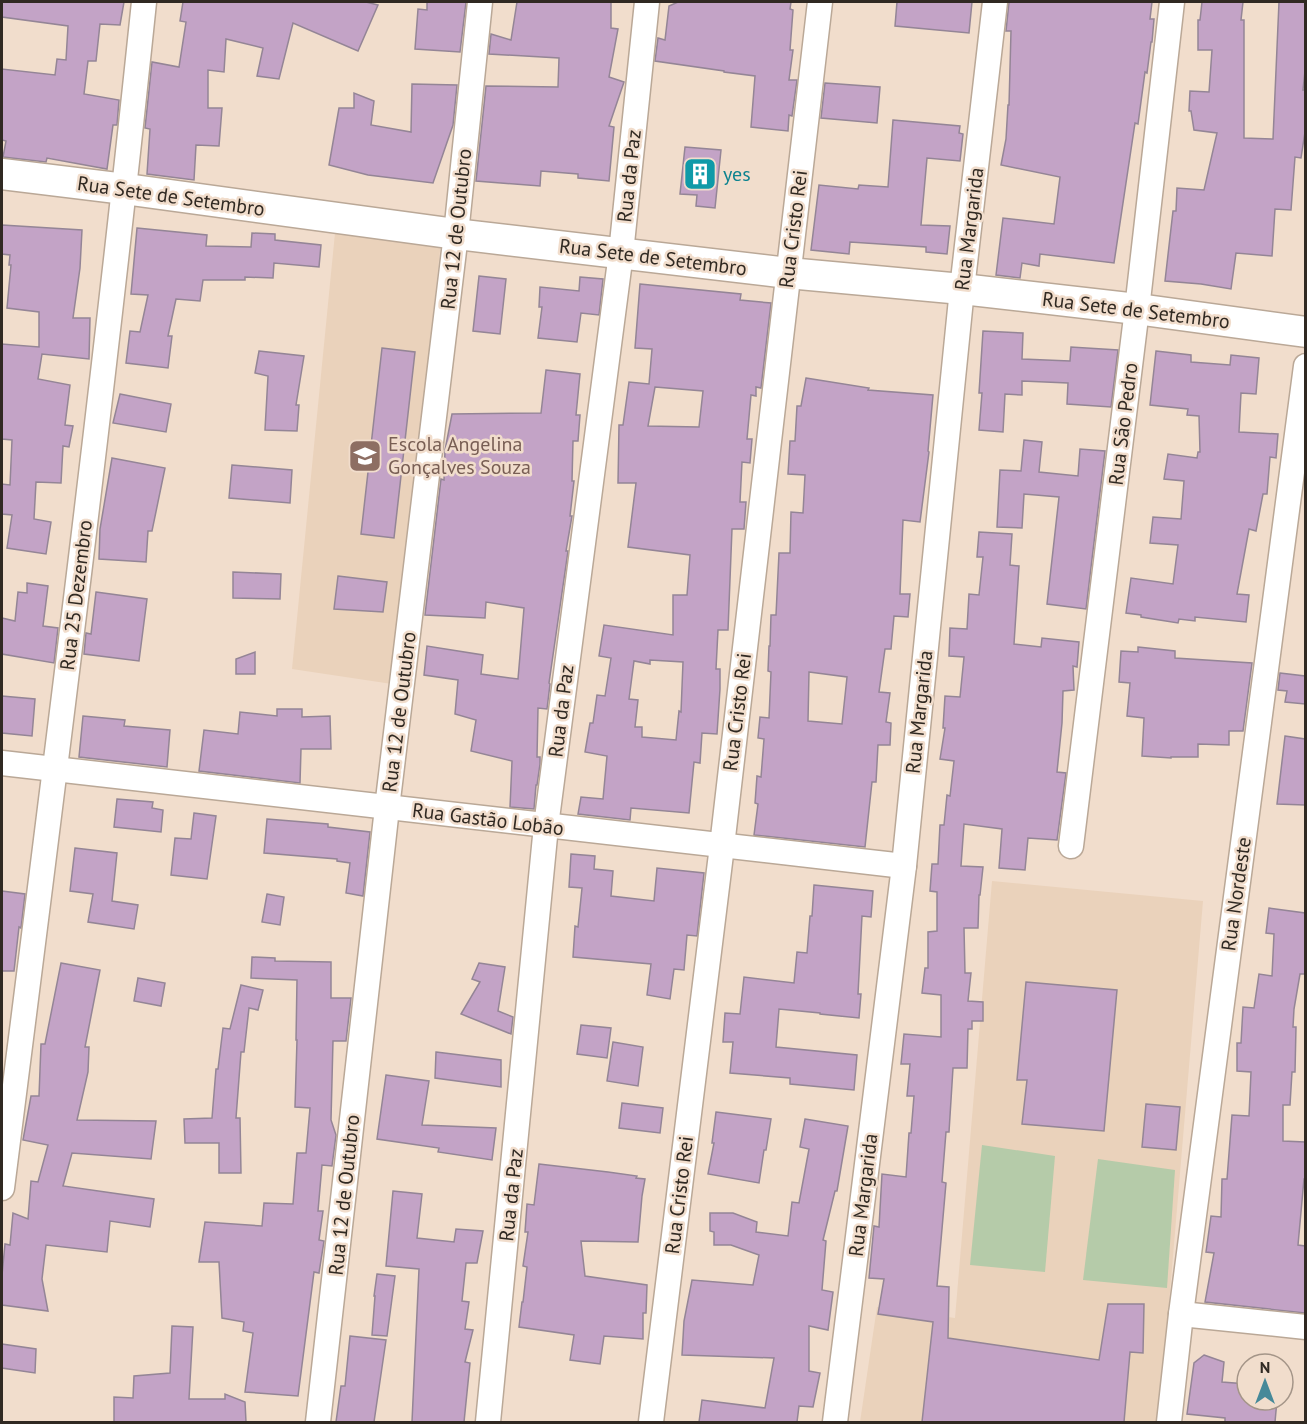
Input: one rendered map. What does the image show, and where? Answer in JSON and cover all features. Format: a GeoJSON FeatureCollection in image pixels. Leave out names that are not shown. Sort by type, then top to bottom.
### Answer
{"type":"FeatureCollection","features":[{"type":"Feature","properties":{"kind":"street","name":"Rua 25 Dezembro"},"geometry":{"type":"LineString","coordinates":[[2,1188],[125,189],[144,2]]}},
{"type":"Feature","properties":{"kind":"street","name":"Rua 12 de Outubro"},"geometry":{"type":"LineString","coordinates":[[318,1422],[387,807],[456,234],[480,2]]}},
{"type":"Feature","properties":{"kind":"street","name":"Rua da Paz"},"geometry":{"type":"LineString","coordinates":[[489,1422],[546,826],[621,253],[647,2]]}},
{"type":"Feature","properties":{"kind":"street","name":"Rua Cristo Rei"},"geometry":{"type":"LineString","coordinates":[[651,1422],[722,846],[820,2]]}},
{"type":"Feature","properties":{"kind":"street","name":"Rua Margarida"},"geometry":{"type":"LineString","coordinates":[[835,1422],[904,866],[962,289],[995,2]]}},
{"type":"Feature","properties":{"kind":"street","name":"Rua São Pedro"},"geometry":{"type":"LineString","coordinates":[[1071,846],[1172,2]]}},
{"type":"Feature","properties":{"kind":"street","name":"Rua Sete de Setembro"},"geometry":{"type":"LineString","coordinates":[[2,174],[456,234],[788,273],[962,289],[1137,309],[1305,332]]}},
{"type":"Feature","properties":{"kind":"street","name":"Rua Nordeste"},"geometry":{"type":"LineString","coordinates":[[1169,1422],[1181,1314],[1305,366]]}},
{"type":"Feature","properties":{"kind":"street","name":"Rua Gastão Lobão"},"geometry":{"type":"LineString","coordinates":[[2,763],[904,866]]}},
{"type":"Feature","properties":{"kind":"street"},"geometry":{"type":"LineString","coordinates":[[1181,1314],[1305,1327]]}},
{"type":"Feature","properties":{"kind":"shaded area","name":"Escola Angelina Gonçalves Souza"},"geometry":{"type":"Polygon","coordinates":[[[335,233],[441,242],[392,684],[292,669],[335,233]]]}},
{"type":"Feature","properties":{"kind":"shaded area"},"geometry":{"type":"Polygon","coordinates":[[[992,881],[1203,901],[1159,1422],[860,1422],[877,1307],[955,1318],[992,881]]]}},
{"type":"Feature","properties":{"kind":"green space"},"geometry":{"type":"Polygon","coordinates":[[[982,1145],[1055,1156],[1045,1272],[970,1265],[982,1145]]]}},
{"type":"Feature","properties":{"kind":"green space"},"geometry":{"type":"Polygon","coordinates":[[[1098,1159],[1175,1170],[1167,1288],[1083,1280],[1098,1159]]]}},
{"type":"Feature","properties":{"kind":"building"},"geometry":{"type":"Polygon","coordinates":[[[2,2],[124,2],[120,25],[100,24],[96,61],[88,61],[84,94],[119,100],[117,125],[113,125],[107,169],[47,158],[46,162],[3,157],[6,141],[2,140],[2,69],[55,75],[57,59],[66,60],[68,26],[2,17],[2,2]]]}},
{"type":"Feature","properties":{"kind":"building"},"geometry":{"type":"Polygon","coordinates":[[[183,2],[366,2],[378,5],[358,51],[293,23],[279,79],[257,76],[263,48],[226,39],[224,72],[208,70],[208,108],[222,108],[219,146],[196,145],[194,180],[147,174],[150,129],[145,128],[152,62],[179,67],[186,22],[180,21],[183,2]]]}},
{"type":"Feature","properties":{"kind":"building"},"geometry":{"type":"Polygon","coordinates":[[[427,2],[466,2],[460,52],[415,49],[418,9],[427,10],[427,2]]]}},
{"type":"Feature","properties":{"kind":"building"},"geometry":{"type":"Polygon","coordinates":[[[517,2],[611,2],[611,28],[618,29],[609,77],[624,82],[609,126],[614,127],[609,181],[578,178],[578,174],[541,171],[540,186],[476,181],[486,86],[558,87],[559,58],[489,54],[491,34],[511,40],[517,2]]]}},
{"type":"Feature","properties":{"kind":"building"},"geometry":{"type":"Polygon","coordinates":[[[678,2],[791,2],[790,9],[793,10],[790,50],[793,50],[789,80],[797,80],[788,131],[751,127],[755,76],[655,61],[658,38],[665,40],[669,6],[678,2]]]}},
{"type":"Feature","properties":{"kind":"building"},"geometry":{"type":"Polygon","coordinates":[[[897,2],[972,2],[969,33],[895,26],[897,2]]]}},
{"type":"Feature","properties":{"kind":"building"},"geometry":{"type":"Polygon","coordinates":[[[1009,2],[1152,2],[1150,19],[1154,19],[1152,42],[1147,73],[1145,72],[1138,124],[1135,123],[1114,263],[1040,254],[1039,266],[1022,263],[1020,278],[996,275],[1003,218],[1054,224],[1060,177],[1001,165],[1009,105],[1011,31],[1006,31],[1009,2]]]}},
{"type":"Feature","properties":{"kind":"building"},"geometry":{"type":"Polygon","coordinates":[[[1202,2],[1243,2],[1241,20],[1244,20],[1244,138],[1273,139],[1279,2],[1305,2],[1303,90],[1305,90],[1305,132],[1301,158],[1295,157],[1291,210],[1275,209],[1272,256],[1236,253],[1231,289],[1165,281],[1173,211],[1176,211],[1177,188],[1204,190],[1217,133],[1194,130],[1191,111],[1189,111],[1190,91],[1209,92],[1212,50],[1198,50],[1198,20],[1200,20],[1202,2]]]}},
{"type":"Feature","properties":{"kind":"building"},"geometry":{"type":"Polygon","coordinates":[[[825,83],[880,87],[877,123],[821,118],[825,83]]]}},
{"type":"Feature","properties":{"kind":"building"},"geometry":{"type":"Polygon","coordinates":[[[412,84],[457,85],[453,125],[433,183],[368,175],[329,165],[339,108],[354,108],[354,93],[374,101],[371,125],[411,132],[412,84]]]}},
{"type":"Feature","properties":{"kind":"building"},"geometry":{"type":"Polygon","coordinates":[[[893,120],[960,126],[959,133],[963,134],[960,161],[927,158],[921,225],[950,226],[947,254],[926,252],[926,247],[850,242],[849,254],[811,250],[819,185],[858,189],[859,185],[888,187],[893,120]]]}},
{"type":"Feature","properties":{"kind":"building","name":"yes"},"geometry":{"type":"Polygon","coordinates":[[[685,147],[721,150],[715,208],[696,206],[697,195],[680,194],[685,147]]]}},
{"type":"Feature","properties":{"kind":"building"},"geometry":{"type":"Polygon","coordinates":[[[2,225],[82,230],[80,268],[73,318],[90,318],[89,359],[42,354],[38,379],[70,385],[65,425],[73,426],[69,447],[63,446],[61,483],[36,482],[34,519],[51,522],[46,554],[7,548],[12,515],[2,514],[2,484],[10,485],[12,440],[2,439],[2,344],[39,347],[39,312],[7,308],[11,265],[9,265],[10,255],[2,254],[2,225]]]}},
{"type":"Feature","properties":{"kind":"building"},"geometry":{"type":"Polygon","coordinates":[[[137,228],[207,235],[206,246],[251,247],[252,233],[275,234],[275,240],[321,245],[319,267],[274,263],[273,278],[203,280],[200,301],[176,299],[168,336],[172,336],[168,368],[126,363],[130,331],[140,332],[148,295],[131,294],[137,228]]]}},
{"type":"Feature","properties":{"kind":"building"},"geometry":{"type":"Polygon","coordinates":[[[479,276],[506,279],[500,334],[473,331],[479,276]]]}},
{"type":"Feature","properties":{"kind":"building"},"geometry":{"type":"Polygon","coordinates":[[[580,277],[603,279],[599,315],[581,313],[577,342],[538,338],[542,307],[539,307],[540,287],[579,291],[580,277]]]}},
{"type":"Feature","properties":{"kind":"building"},"geometry":{"type":"Polygon","coordinates":[[[640,284],[741,294],[740,300],[771,303],[761,388],[756,387],[756,396],[751,395],[747,439],[752,439],[750,463],[742,462],[740,502],[746,502],[744,529],[732,529],[728,630],[718,630],[716,669],[720,669],[720,689],[717,734],[702,733],[700,763],[694,762],[689,813],[631,808],[630,820],[578,814],[581,797],[603,799],[607,756],[585,752],[590,723],[593,723],[597,695],[605,696],[611,658],[599,656],[604,625],[673,635],[673,595],[687,595],[690,555],[628,547],[636,483],[618,483],[619,425],[623,425],[629,382],[649,384],[652,349],[635,348],[640,284]],[[655,387],[648,426],[699,427],[703,391],[655,387]],[[650,660],[650,664],[634,661],[629,699],[638,700],[635,727],[642,727],[642,737],[676,740],[679,711],[681,712],[683,662],[650,660]]]}},
{"type":"Feature","properties":{"kind":"building"},"geometry":{"type":"Polygon","coordinates":[[[983,331],[1023,333],[1022,359],[1070,361],[1071,347],[1118,350],[1111,407],[1067,404],[1068,383],[1022,381],[1022,395],[1005,394],[1003,432],[979,430],[983,331]]]}},
{"type":"Feature","properties":{"kind":"building"},"geometry":{"type":"Polygon","coordinates":[[[382,348],[415,352],[394,538],[361,534],[382,348]]]}},
{"type":"Feature","properties":{"kind":"building"},"geometry":{"type":"Polygon","coordinates":[[[259,351],[304,356],[296,405],[299,405],[297,431],[265,430],[268,376],[255,373],[259,351]]]}},
{"type":"Feature","properties":{"kind":"building"},"geometry":{"type":"Polygon","coordinates":[[[1156,351],[1191,355],[1191,362],[1230,365],[1231,355],[1259,358],[1256,394],[1241,393],[1239,432],[1278,434],[1276,458],[1270,457],[1267,494],[1263,494],[1256,531],[1249,529],[1237,594],[1249,595],[1246,622],[1195,617],[1195,621],[1179,619],[1178,623],[1126,613],[1131,578],[1173,584],[1178,545],[1150,543],[1153,517],[1181,519],[1184,481],[1164,479],[1168,454],[1197,458],[1200,452],[1199,416],[1187,415],[1188,409],[1150,405],[1156,351]]]}},
{"type":"Feature","properties":{"kind":"building"},"geometry":{"type":"Polygon","coordinates":[[[546,370],[580,374],[576,415],[580,415],[578,441],[573,441],[572,481],[574,481],[570,516],[572,516],[547,709],[538,708],[537,757],[540,757],[540,764],[534,809],[510,807],[512,761],[471,751],[476,720],[455,714],[458,680],[424,675],[427,646],[483,655],[481,674],[518,679],[524,608],[486,602],[485,618],[425,615],[441,479],[444,480],[445,450],[452,414],[541,413],[546,370]]]}},
{"type":"Feature","properties":{"kind":"building"},"geometry":{"type":"Polygon","coordinates":[[[806,378],[869,388],[868,390],[933,395],[929,452],[920,522],[903,520],[900,594],[910,594],[908,617],[894,616],[891,649],[885,649],[879,692],[890,693],[886,722],[891,723],[890,745],[878,745],[876,782],[872,782],[865,847],[754,835],[758,804],[755,803],[757,776],[761,777],[764,739],[758,738],[760,717],[769,718],[771,672],[768,671],[769,646],[771,615],[776,615],[779,553],[790,553],[791,512],[803,513],[805,475],[788,474],[790,441],[795,441],[797,406],[801,406],[806,378]],[[809,672],[808,721],[842,724],[847,677],[809,672]]]}},
{"type":"Feature","properties":{"kind":"building"},"geometry":{"type":"Polygon","coordinates":[[[120,394],[171,404],[166,432],[113,423],[120,394]]]}},
{"type":"Feature","properties":{"kind":"building"},"geometry":{"type":"Polygon","coordinates":[[[1024,440],[1042,442],[1039,472],[1078,476],[1080,449],[1105,451],[1086,609],[1047,604],[1059,497],[1024,494],[1022,528],[997,527],[1000,470],[1021,471],[1024,440]]]}},
{"type":"Feature","properties":{"kind":"building"},"geometry":{"type":"Polygon","coordinates":[[[112,458],[165,468],[152,531],[148,531],[146,562],[99,559],[100,529],[112,458]]]}},
{"type":"Feature","properties":{"kind":"building"},"geometry":{"type":"Polygon","coordinates":[[[232,465],[292,470],[290,503],[229,498],[232,465]]]}},
{"type":"Feature","properties":{"kind":"building"},"geometry":{"type":"Polygon","coordinates":[[[979,532],[1012,534],[1010,565],[1019,566],[1014,644],[1041,647],[1042,638],[1079,642],[1077,667],[1073,666],[1074,690],[1063,691],[1057,772],[1066,773],[1057,840],[1028,838],[1025,870],[999,868],[1002,829],[964,824],[961,866],[983,867],[978,928],[964,928],[965,973],[971,973],[968,1001],[983,1002],[983,1021],[972,1021],[972,1029],[968,1029],[967,1068],[953,1068],[949,1132],[946,1132],[942,1182],[946,1183],[937,1286],[949,1287],[948,1338],[1099,1360],[1108,1304],[1144,1304],[1143,1353],[1130,1352],[1124,1422],[922,1422],[933,1322],[878,1314],[884,1279],[869,1278],[874,1226],[879,1227],[882,1174],[906,1177],[914,1096],[907,1096],[910,1064],[901,1064],[904,1034],[941,1037],[941,995],[922,993],[925,968],[928,968],[928,932],[937,931],[937,892],[930,891],[932,864],[938,864],[940,825],[944,825],[954,761],[940,759],[945,728],[943,728],[945,696],[960,697],[964,657],[949,656],[950,628],[967,629],[969,594],[979,595],[983,557],[977,557],[979,532]]]}},
{"type":"Feature","properties":{"kind":"building"},"geometry":{"type":"Polygon","coordinates":[[[233,572],[281,574],[280,599],[233,598],[233,572]]]}},
{"type":"Feature","properties":{"kind":"building"},"geometry":{"type":"Polygon","coordinates":[[[338,576],[387,582],[383,612],[334,609],[338,576]]]}},
{"type":"Feature","properties":{"kind":"building"},"geometry":{"type":"Polygon","coordinates":[[[27,583],[48,586],[43,626],[58,628],[54,663],[2,654],[2,618],[15,621],[18,592],[27,593],[27,583]]]}},
{"type":"Feature","properties":{"kind":"building"},"geometry":{"type":"Polygon","coordinates":[[[96,592],[147,599],[139,661],[84,654],[86,633],[91,634],[96,592]]]}},
{"type":"Feature","properties":{"kind":"building"},"geometry":{"type":"Polygon","coordinates":[[[1138,647],[1175,651],[1175,658],[1252,663],[1243,731],[1229,731],[1229,745],[1198,744],[1198,757],[1142,756],[1144,718],[1127,716],[1130,683],[1119,682],[1121,651],[1138,652],[1138,647]]]}},
{"type":"Feature","properties":{"kind":"building"},"geometry":{"type":"Polygon","coordinates":[[[255,652],[255,674],[236,674],[236,659],[255,652]]]}},
{"type":"Feature","properties":{"kind":"building"},"geometry":{"type":"Polygon","coordinates":[[[1280,673],[1305,676],[1305,704],[1285,702],[1287,691],[1278,690],[1280,673]]]}},
{"type":"Feature","properties":{"kind":"building"},"geometry":{"type":"Polygon","coordinates":[[[2,696],[35,699],[32,736],[2,733],[2,696]]]}},
{"type":"Feature","properties":{"kind":"building"},"geometry":{"type":"Polygon","coordinates":[[[277,709],[302,709],[302,717],[330,716],[331,749],[301,749],[300,783],[199,771],[204,730],[238,734],[240,712],[277,716],[277,709]]]}},
{"type":"Feature","properties":{"kind":"building"},"geometry":{"type":"Polygon","coordinates":[[[83,716],[125,720],[124,726],[170,730],[167,767],[79,757],[83,716]]]}},
{"type":"Feature","properties":{"kind":"building"},"geometry":{"type":"Polygon","coordinates":[[[1285,736],[1305,739],[1305,805],[1277,804],[1285,736]]]}},
{"type":"Feature","properties":{"kind":"building"},"geometry":{"type":"Polygon","coordinates":[[[117,799],[153,802],[152,808],[163,810],[161,832],[114,827],[117,799]]]}},
{"type":"Feature","properties":{"kind":"building"},"geometry":{"type":"Polygon","coordinates":[[[194,813],[216,816],[207,879],[171,875],[175,838],[191,839],[194,813]]]}},
{"type":"Feature","properties":{"kind":"building"},"geometry":{"type":"Polygon","coordinates":[[[267,819],[328,824],[328,827],[370,832],[363,896],[346,893],[350,863],[337,861],[337,859],[264,853],[267,819]]]}},
{"type":"Feature","properties":{"kind":"building"},"geometry":{"type":"Polygon","coordinates":[[[75,848],[117,853],[112,901],[138,905],[134,929],[88,922],[93,894],[70,891],[75,848]]]}},
{"type":"Feature","properties":{"kind":"building"},"geometry":{"type":"Polygon","coordinates":[[[571,854],[595,856],[594,869],[613,871],[611,896],[654,901],[657,868],[704,873],[697,936],[687,935],[684,970],[674,969],[670,999],[647,995],[651,964],[573,957],[575,926],[578,927],[582,888],[569,887],[571,854]]]}},
{"type":"Feature","properties":{"kind":"building"},"geometry":{"type":"Polygon","coordinates":[[[814,885],[873,891],[871,917],[862,916],[859,1018],[779,1009],[776,1047],[857,1055],[854,1090],[790,1084],[790,1078],[730,1073],[733,1042],[723,1042],[725,1013],[740,1014],[744,977],[794,983],[797,952],[807,953],[814,885]]]}},
{"type":"Feature","properties":{"kind":"building"},"geometry":{"type":"Polygon","coordinates":[[[2,891],[25,894],[14,971],[2,971],[2,891]]]}},
{"type":"Feature","properties":{"kind":"building"},"geometry":{"type":"Polygon","coordinates":[[[267,894],[284,897],[280,925],[262,922],[267,894]]]}},
{"type":"Feature","properties":{"kind":"building"},"geometry":{"type":"Polygon","coordinates":[[[1269,908],[1305,913],[1305,974],[1300,974],[1294,1009],[1295,1072],[1292,1072],[1290,1105],[1283,1105],[1283,1141],[1305,1142],[1305,1179],[1298,1245],[1305,1246],[1305,1313],[1205,1302],[1214,1253],[1206,1252],[1211,1216],[1221,1217],[1222,1179],[1227,1179],[1232,1115],[1249,1116],[1251,1072],[1237,1071],[1237,1043],[1241,1043],[1243,1007],[1254,1008],[1259,974],[1272,976],[1274,934],[1266,933],[1269,908]]]}},
{"type":"Feature","properties":{"kind":"building"},"geometry":{"type":"Polygon","coordinates":[[[252,957],[275,958],[275,961],[331,962],[331,998],[351,998],[346,1041],[333,1041],[331,1120],[336,1135],[332,1166],[322,1165],[318,1211],[323,1211],[319,1240],[324,1241],[319,1273],[314,1272],[298,1396],[245,1392],[253,1333],[243,1331],[244,1322],[222,1318],[219,1262],[199,1262],[205,1222],[262,1226],[264,1203],[293,1204],[297,1153],[306,1153],[310,1108],[295,1107],[297,980],[251,978],[252,957]]]}},
{"type":"Feature","properties":{"kind":"building"},"geometry":{"type":"Polygon","coordinates":[[[61,963],[100,970],[85,1047],[89,1047],[88,1072],[77,1120],[156,1121],[151,1159],[72,1153],[63,1186],[154,1199],[150,1227],[110,1221],[107,1252],[46,1245],[42,1279],[48,1311],[2,1305],[2,1275],[5,1244],[10,1245],[13,1213],[28,1219],[31,1181],[38,1182],[48,1145],[23,1140],[31,1096],[39,1096],[41,1044],[45,1044],[61,963]]]}},
{"type":"Feature","properties":{"kind":"building"},"geometry":{"type":"Polygon","coordinates":[[[479,963],[505,967],[498,1011],[513,1017],[511,1034],[461,1014],[480,982],[472,979],[479,963]]]}},
{"type":"Feature","properties":{"kind":"building"},"geometry":{"type":"Polygon","coordinates":[[[138,978],[165,983],[161,1006],[134,1001],[138,978]]]}},
{"type":"Feature","properties":{"kind":"building"},"geometry":{"type":"Polygon","coordinates":[[[1026,982],[1117,990],[1104,1131],[1022,1124],[1027,1080],[1017,1080],[1026,982]]]}},
{"type":"Feature","properties":{"kind":"building"},"geometry":{"type":"Polygon","coordinates":[[[241,985],[263,990],[258,1010],[249,1008],[244,1052],[241,1052],[236,1118],[240,1118],[241,1173],[219,1173],[219,1143],[185,1143],[184,1119],[212,1118],[216,1069],[218,1069],[223,1028],[230,1029],[241,985]]]}},
{"type":"Feature","properties":{"kind":"building"},"geometry":{"type":"Polygon","coordinates":[[[581,1025],[611,1028],[607,1058],[577,1054],[581,1025]]]}},
{"type":"Feature","properties":{"kind":"building"},"geometry":{"type":"Polygon","coordinates":[[[613,1042],[643,1047],[638,1086],[607,1081],[613,1042]]]}},
{"type":"Feature","properties":{"kind":"building"},"geometry":{"type":"Polygon","coordinates":[[[436,1052],[501,1060],[501,1087],[435,1078],[436,1052]]]}},
{"type":"Feature","properties":{"kind":"building"},"geometry":{"type":"Polygon","coordinates":[[[386,1075],[429,1081],[422,1125],[496,1128],[492,1160],[438,1152],[439,1148],[377,1139],[386,1075]]]}},
{"type":"Feature","properties":{"kind":"building"},"geometry":{"type":"Polygon","coordinates":[[[622,1103],[663,1108],[660,1133],[619,1128],[622,1103]]]}},
{"type":"Feature","properties":{"kind":"building"},"geometry":{"type":"Polygon","coordinates":[[[1146,1104],[1180,1107],[1176,1150],[1142,1147],[1146,1104]]]}},
{"type":"Feature","properties":{"kind":"building"},"geometry":{"type":"Polygon","coordinates":[[[716,1112],[771,1119],[759,1183],[708,1174],[714,1143],[712,1143],[716,1112]]]}},
{"type":"Feature","properties":{"kind":"building"},"geometry":{"type":"Polygon","coordinates":[[[805,1119],[848,1126],[837,1191],[835,1191],[823,1240],[826,1241],[822,1290],[833,1292],[828,1330],[809,1326],[809,1371],[820,1373],[813,1407],[799,1406],[797,1422],[699,1422],[702,1400],[765,1408],[774,1358],[682,1355],[684,1321],[692,1280],[753,1285],[759,1255],[731,1245],[714,1245],[714,1232],[710,1231],[710,1213],[733,1213],[757,1222],[756,1232],[788,1236],[792,1202],[799,1203],[809,1149],[800,1147],[805,1119]]]}},
{"type":"Feature","properties":{"kind":"building"},"geometry":{"type":"Polygon","coordinates":[[[539,1164],[637,1176],[636,1178],[645,1179],[638,1242],[581,1241],[585,1276],[647,1285],[646,1313],[643,1313],[643,1339],[604,1336],[600,1364],[570,1360],[574,1335],[519,1327],[527,1267],[523,1266],[528,1232],[525,1232],[527,1204],[534,1205],[539,1164]]]}},
{"type":"Feature","properties":{"kind":"building"},"geometry":{"type":"Polygon","coordinates":[[[393,1191],[422,1194],[417,1238],[454,1242],[456,1229],[483,1231],[477,1263],[466,1263],[462,1301],[469,1302],[465,1329],[473,1330],[465,1362],[470,1363],[464,1422],[412,1422],[419,1269],[386,1266],[393,1191]]]}},
{"type":"Feature","properties":{"kind":"building"},"geometry":{"type":"Polygon","coordinates":[[[377,1274],[395,1276],[387,1336],[372,1335],[377,1274]]]}},
{"type":"Feature","properties":{"kind":"building"},"geometry":{"type":"Polygon","coordinates":[[[172,1326],[193,1327],[189,1399],[225,1399],[225,1394],[245,1402],[246,1422],[114,1422],[114,1397],[133,1398],[134,1376],[170,1373],[172,1326]]]}},
{"type":"Feature","properties":{"kind":"building"},"geometry":{"type":"Polygon","coordinates":[[[350,1336],[386,1340],[374,1422],[336,1422],[341,1386],[345,1386],[350,1336]]]}},
{"type":"Feature","properties":{"kind":"building"},"geometry":{"type":"Polygon","coordinates":[[[2,1344],[36,1349],[35,1373],[2,1368],[2,1344]]]}},
{"type":"Feature","properties":{"kind":"building"},"geometry":{"type":"Polygon","coordinates":[[[1204,1355],[1224,1362],[1222,1382],[1235,1383],[1235,1412],[1276,1412],[1275,1422],[1225,1422],[1225,1418],[1187,1414],[1194,1363],[1204,1355]]]}},
{"type":"Feature","properties":{"kind":"place","name":"yes"},"geometry":{"type":"Point","coordinates":[700,174]}},
{"type":"Feature","properties":{"kind":"place","name":"Escola Angelina Gonçalves Souza"},"geometry":{"type":"Point","coordinates":[365,456]}}]}
